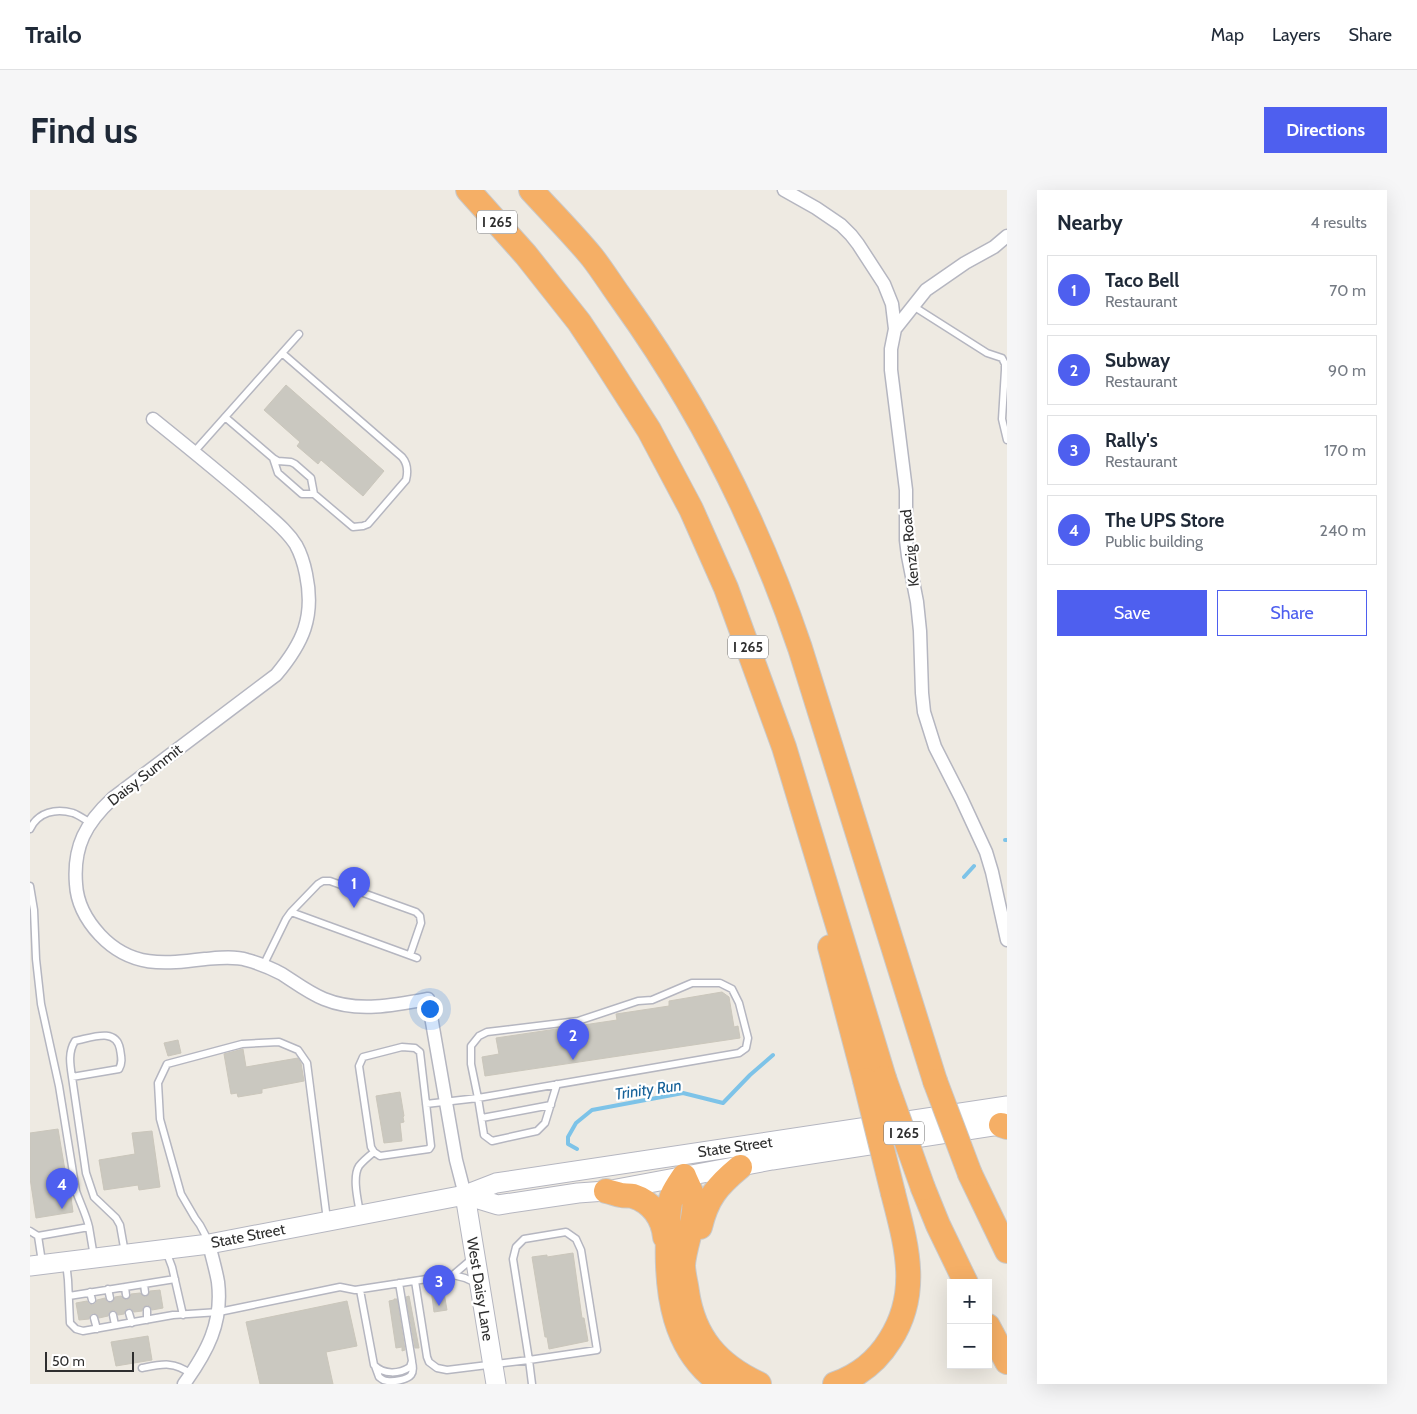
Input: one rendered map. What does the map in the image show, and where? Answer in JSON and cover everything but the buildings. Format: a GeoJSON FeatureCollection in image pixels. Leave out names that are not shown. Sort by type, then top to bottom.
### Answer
{"type":"FeatureCollection","features":[{"type":"Feature","properties":{"kind":"highway","name":"I 265"},"geometry":{"type":"LineString","coordinates":[[468,190],[526,255],[578,322],[608,365],[649,430],[709,547],[771,710],[841,994],[874,1079],[938,1225],[964,1279]]}},
{"type":"Feature","properties":{"kind":"highway"},"geometry":{"type":"LineString","coordinates":[[530,190],[592,258],[637,321],[693,410],[741,500],[767,559],[794,630],[935,1081],[970,1174],[1007,1252]]}},
{"type":"Feature","properties":{"kind":"highway"},"geometry":{"type":"LineString","coordinates":[[835,1384],[848,1379],[866,1367],[883,1351],[905,1311],[908,1288],[908,1262],[904,1235],[893,1193],[874,1079]]}},
{"type":"Feature","properties":{"kind":"highway"},"geometry":{"type":"LineString","coordinates":[[667,1262],[669,1209],[682,1165]]}},
{"type":"Feature","properties":{"kind":"highway"},"geometry":{"type":"LineString","coordinates":[[682,1165],[694,1201],[683,1267],[689,1306],[696,1326],[707,1345],[722,1362],[740,1375],[760,1384]]}},
{"type":"Feature","properties":{"kind":"highway"},"geometry":{"type":"LineString","coordinates":[[686,1285],[694,1246],[708,1201],[723,1181],[740,1167]]}},
{"type":"Feature","properties":{"kind":"highway"},"geometry":{"type":"LineString","coordinates":[[606,1191],[620,1195],[631,1195],[642,1200],[657,1212],[664,1228],[668,1285],[678,1327],[687,1346],[700,1364],[722,1384]]}},
{"type":"Feature","properties":{"kind":"highway"},"geometry":{"type":"LineString","coordinates":[[992,1334],[1007,1362]]}},
{"type":"Feature","properties":{"kind":"main road","name":"State Street"},"geometry":{"type":"LineString","coordinates":[[465,1195],[498,1205],[578,1193],[606,1191],[682,1165],[740,1167],[1006,1121]]}},
{"type":"Feature","properties":{"kind":"main road","name":"State Street"},"geometry":{"type":"LineString","coordinates":[[36,1265],[209,1244],[465,1195],[496,1183],[682,1165],[1006,1121]]}},
{"type":"Feature","properties":{"kind":"main road","name":"West Daisy Lane"},"geometry":{"type":"LineString","coordinates":[[465,1195],[496,1384]]}},
{"type":"Feature","properties":{"kind":"street","name":"Kenzig Road"},"geometry":{"type":"LineString","coordinates":[[784,190],[822,212],[841,225],[851,235],[884,284],[892,304],[895,329],[891,349],[891,370],[906,490],[906,540],[920,631],[924,712],[935,747],[986,852],[1007,940]]}},
{"type":"Feature","properties":{"kind":"street"},"geometry":{"type":"LineString","coordinates":[[895,329],[926,290],[994,247],[1007,236]]}},
{"type":"Feature","properties":{"kind":"street","name":"Daisy Summit"},"geometry":{"type":"LineString","coordinates":[[153,419],[241,491],[289,534],[297,546],[304,564],[310,590],[310,606],[302,635],[292,656],[276,675],[113,798],[99,811],[84,834],[77,853],[76,890],[82,908],[92,926],[105,940],[121,952],[138,959],[156,963],[184,962],[221,957],[245,959],[280,973],[305,990],[323,999],[347,1007],[365,1008],[428,999],[446,1102]]}},
{"type":"Feature","properties":{"kind":"street"},"geometry":{"type":"LineString","coordinates":[[446,1102],[456,1160],[465,1195]]}},
{"type":"Feature","properties":{"kind":"street"},"geometry":{"type":"LineString","coordinates":[[188,1379],[206,1350],[215,1330],[218,1312],[218,1283],[209,1244]]}},
{"type":"Feature","properties":{"kind":"lane"},"geometry":{"type":"LineString","coordinates":[[913,306],[987,353],[1002,358],[1005,364],[1002,419],[1007,440]]}},
{"type":"Feature","properties":{"kind":"lane"},"geometry":{"type":"LineString","coordinates":[[194,452],[299,334]]}},
{"type":"Feature","properties":{"kind":"lane"},"geometry":{"type":"LineString","coordinates":[[225,417],[273,458],[278,461],[291,462],[302,469],[310,478],[314,494],[350,525],[356,527],[368,524],[404,483],[407,474],[406,464],[402,458],[282,353]]}},
{"type":"Feature","properties":{"kind":"lane"},"geometry":{"type":"LineString","coordinates":[[273,458],[278,473],[302,494],[314,494]]}},
{"type":"Feature","properties":{"kind":"lane"},"geometry":{"type":"LineString","coordinates":[[30,828],[37,818],[56,811],[74,813],[91,823]]}},
{"type":"Feature","properties":{"kind":"lane"},"geometry":{"type":"LineString","coordinates":[[263,966],[286,919],[292,912],[318,884],[323,881],[330,881],[416,912],[420,916],[421,922],[413,956],[292,912]]}},
{"type":"Feature","properties":{"kind":"lane"},"geometry":{"type":"LineString","coordinates":[[30,886],[34,910],[36,958],[41,1004],[59,1086],[76,1191],[79,1201],[86,1212],[94,1258]]}},
{"type":"Feature","properties":{"kind":"lane"},"geometry":{"type":"LineString","coordinates":[[426,1104],[478,1098],[557,1084],[739,1053],[746,1048],[748,1038],[739,1003],[732,989],[720,983],[692,983],[652,1000],[638,1001],[578,1021],[487,1032],[480,1036],[471,1046],[471,1064],[478,1098],[482,1118],[484,1135],[492,1141],[537,1131],[546,1123],[557,1084]]}},
{"type":"Feature","properties":{"kind":"lane"},"geometry":{"type":"LineString","coordinates":[[59,1086],[72,1079],[119,1069],[122,1064],[118,1042],[113,1037],[107,1035],[75,1041],[71,1048],[70,1063],[72,1079],[86,1172],[88,1181],[94,1197],[116,1218],[120,1225],[126,1254]]}},
{"type":"Feature","properties":{"kind":"lane"},"geometry":{"type":"LineString","coordinates":[[209,1244],[181,1194],[160,1119],[158,1084],[167,1064],[242,1044],[279,1042],[298,1050],[307,1063],[327,1221]]}},
{"type":"Feature","properties":{"kind":"lane"},"geometry":{"type":"LineString","coordinates":[[402,1047],[415,1048],[420,1052],[426,1104],[431,1146],[428,1149],[380,1156],[374,1152],[371,1147],[359,1066],[363,1056],[402,1047]]}},
{"type":"Feature","properties":{"kind":"lane"},"geometry":{"type":"LineString","coordinates":[[482,1118],[551,1105]]}},
{"type":"Feature","properties":{"kind":"lane"},"geometry":{"type":"LineString","coordinates":[[360,1215],[356,1191],[358,1168],[374,1152]]}},
{"type":"Feature","properties":{"kind":"lane"},"geometry":{"type":"LineString","coordinates":[[30,1231],[38,1236],[89,1227]]}},
{"type":"Feature","properties":{"kind":"lane"},"geometry":{"type":"LineString","coordinates":[[415,1281],[427,1357],[433,1366],[441,1370],[457,1370],[492,1364],[529,1360],[597,1350],[581,1250],[576,1239],[566,1232],[524,1239],[516,1247],[513,1259],[529,1360],[532,1384]]}},
{"type":"Feature","properties":{"kind":"lane"},"geometry":{"type":"LineString","coordinates":[[36,1265],[38,1236]]}},
{"type":"Feature","properties":{"kind":"lane"},"geometry":{"type":"LineString","coordinates":[[166,1250],[183,1315]]}},
{"type":"Feature","properties":{"kind":"lane"},"geometry":{"type":"LineString","coordinates":[[453,1275],[475,1256]]}},
{"type":"Feature","properties":{"kind":"lane"},"geometry":{"type":"LineString","coordinates":[[66,1261],[70,1323],[76,1329],[83,1331],[146,1320],[218,1312],[340,1286],[360,1290],[453,1275],[480,1284]]}},
{"type":"Feature","properties":{"kind":"lane"},"geometry":{"type":"LineString","coordinates":[[69,1296],[175,1279]]}},
{"type":"Feature","properties":{"kind":"lane"},"geometry":{"type":"LineString","coordinates":[[360,1290],[374,1365],[384,1372],[405,1370],[410,1367],[412,1361],[399,1283]]}},
{"type":"Feature","properties":{"kind":"lane"},"geometry":{"type":"LineString","coordinates":[[144,1284],[145,1292]]}},
{"type":"Feature","properties":{"kind":"lane"},"geometry":{"type":"LineString","coordinates":[[125,1287],[126,1295]]}},
{"type":"Feature","properties":{"kind":"lane"},"geometry":{"type":"LineString","coordinates":[[108,1289],[110,1298]]}},
{"type":"Feature","properties":{"kind":"lane"},"geometry":{"type":"LineString","coordinates":[[90,1292],[92,1300]]}},
{"type":"Feature","properties":{"kind":"lane"},"geometry":{"type":"LineString","coordinates":[[146,1320],[147,1310]]}},
{"type":"Feature","properties":{"kind":"lane"},"geometry":{"type":"LineString","coordinates":[[129,1313],[132,1323]]}},
{"type":"Feature","properties":{"kind":"lane"},"geometry":{"type":"LineString","coordinates":[[113,1316],[115,1325]]}},
{"type":"Feature","properties":{"kind":"lane"},"geometry":{"type":"LineString","coordinates":[[94,1318],[97,1328]]}},
{"type":"Feature","properties":{"kind":"lane"},"geometry":{"type":"LineString","coordinates":[[142,1368],[171,1364],[184,1368],[188,1379]]}},
{"type":"Feature","properties":{"kind":"waterway","name":"Trinity Run"},"geometry":{"type":"LineString","coordinates":[[964,877],[974,866]]}},
{"type":"Feature","properties":{"kind":"waterway","name":"Trinity Run"},"geometry":{"type":"LineString","coordinates":[[577,1149],[568,1144],[568,1137],[576,1123],[592,1110],[683,1093],[723,1103],[750,1075],[773,1055]]}},
{"type":"Feature","properties":{"kind":"place","name":"Taco Bell"},"geometry":{"type":"Point","coordinates":[354,908]}},
{"type":"Feature","properties":{"kind":"place","name":"Subway"},"geometry":{"type":"Point","coordinates":[573,1060]}},
{"type":"Feature","properties":{"kind":"place","name":"The UPS Store"},"geometry":{"type":"Point","coordinates":[62,1209]}},
{"type":"Feature","properties":{"kind":"place","name":"Rally's"},"geometry":{"type":"Point","coordinates":[439,1306]}}]}
